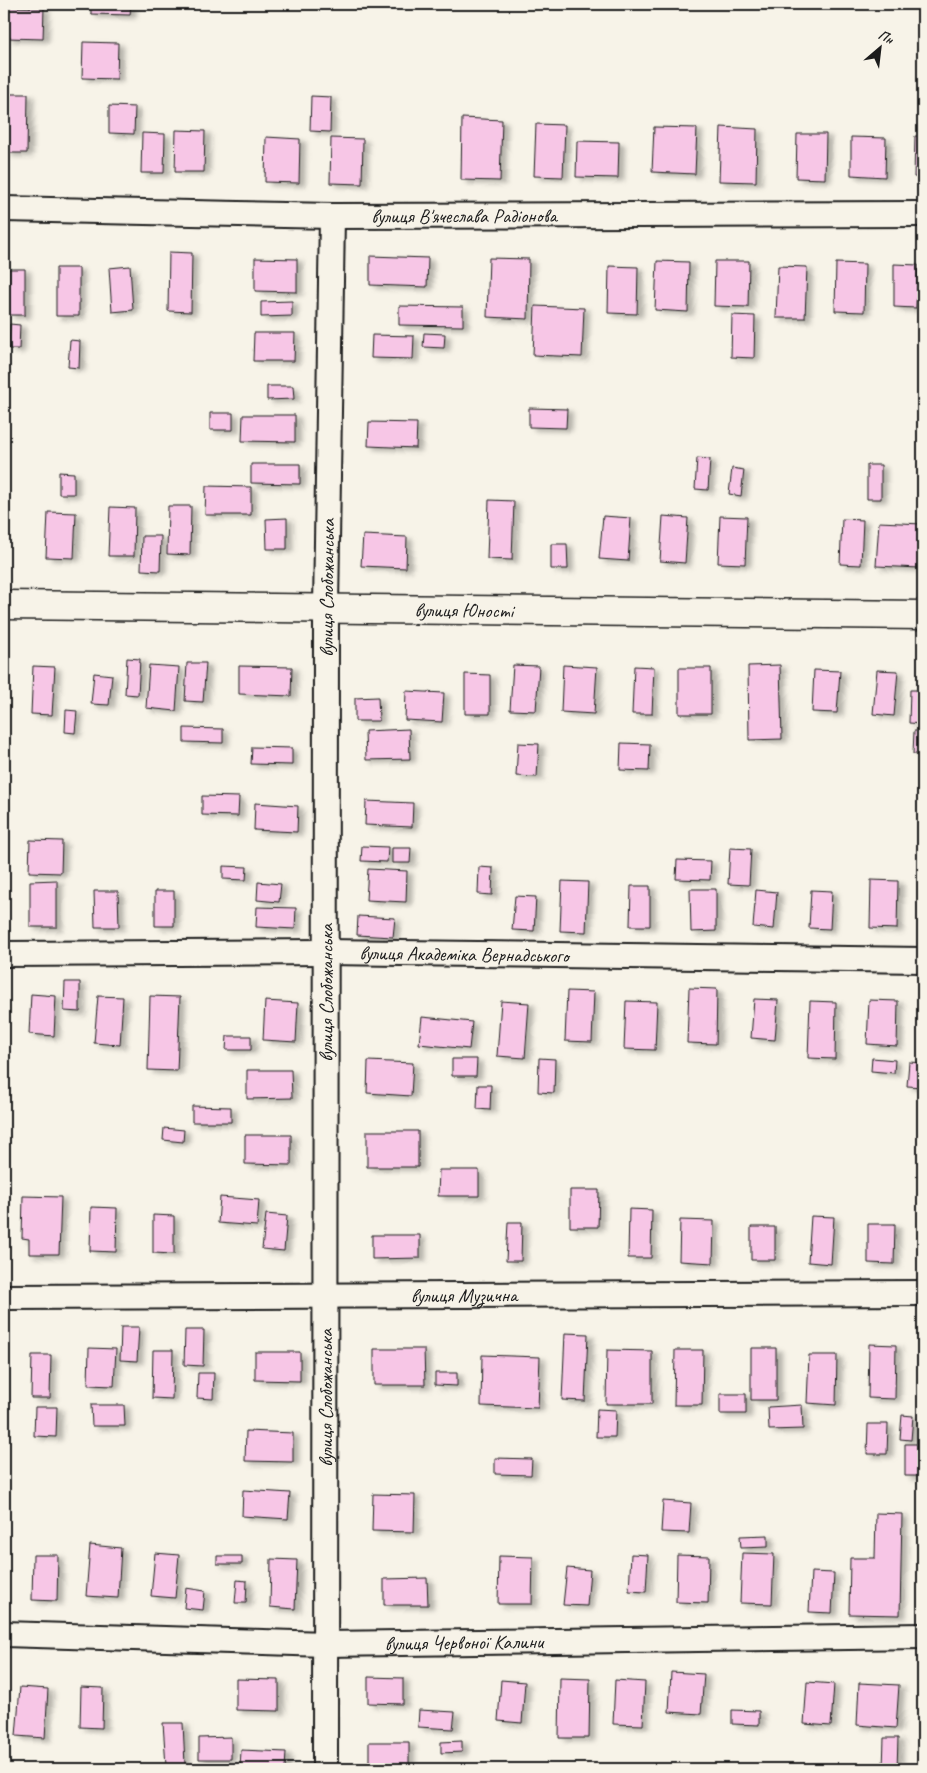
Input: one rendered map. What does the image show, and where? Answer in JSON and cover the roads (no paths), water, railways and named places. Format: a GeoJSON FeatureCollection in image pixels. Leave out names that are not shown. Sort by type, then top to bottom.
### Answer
{"type":"FeatureCollection","features":[{"type":"Feature","properties":{"kind":"street","name":"вулиця В'ячеслава Радіонова"},"geometry":{"type":"LineString","coordinates":[[4,210],[332,216],[923,214]]}},
{"type":"Feature","properties":{"kind":"street","name":"вулиця Слобожанська"},"geometry":{"type":"LineString","coordinates":[[325,1769],[326,607],[332,216]]}},
{"type":"Feature","properties":{"kind":"street","name":"вулиця Юності"},"geometry":{"type":"LineString","coordinates":[[4,605],[326,607],[923,615]]}},
{"type":"Feature","properties":{"kind":"street","name":"вулиця Академіка Вернадського"},"geometry":{"type":"LineString","coordinates":[[4,954],[325,952],[923,960]]}},
{"type":"Feature","properties":{"kind":"street","name":"вулиця Музична"},"geometry":{"type":"LineString","coordinates":[[4,1296],[923,1293]]}},
{"type":"Feature","properties":{"kind":"street","name":"вулиця Червоної Калини"},"geometry":{"type":"LineString","coordinates":[[4,1634],[325,1644],[923,1636]]}}]}
